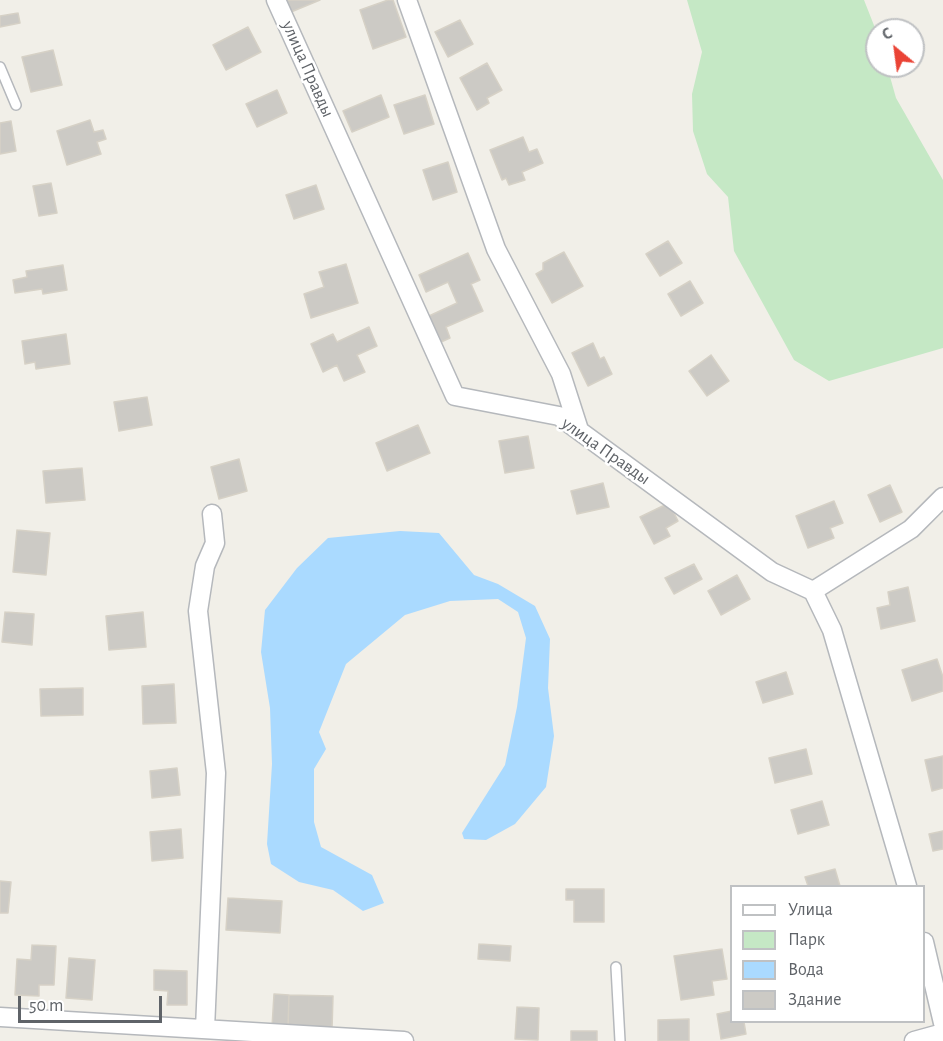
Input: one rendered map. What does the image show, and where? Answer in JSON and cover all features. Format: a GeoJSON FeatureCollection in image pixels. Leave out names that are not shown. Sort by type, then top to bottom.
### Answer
{"type":"FeatureCollection","features":[{"type":"Feature","properties":{"kind":"street","name":"улица Правды"},"geometry":{"type":"LineString","coordinates":[[276,0],[455,396],[559,416],[772,572],[813,591]]}},
{"type":"Feature","properties":{"kind":"street"},"geometry":{"type":"LineString","coordinates":[[407,0],[496,249],[561,374],[579,430]]}},
{"type":"Feature","properties":{"kind":"street"},"geometry":{"type":"LineString","coordinates":[[907,885],[831,630],[813,591],[911,529],[943,497]]}},
{"type":"Feature","properties":{"kind":"street"},"geometry":{"type":"LineString","coordinates":[[205,1029],[216,773],[198,610],[205,566],[215,543],[212,514]]}},
{"type":"Feature","properties":{"kind":"street"},"geometry":{"type":"LineString","coordinates":[[925,946],[943,1023]]}},
{"type":"Feature","properties":{"kind":"street"},"geometry":{"type":"LineString","coordinates":[[0,1017],[404,1041]]}},
{"type":"Feature","properties":{"kind":"street"},"geometry":{"type":"LineString","coordinates":[[914,1041],[943,1034]]}},
{"type":"Feature","properties":{"kind":"lane"},"geometry":{"type":"LineString","coordinates":[[0,67],[16,105]]}},
{"type":"Feature","properties":{"kind":"lane"},"geometry":{"type":"LineString","coordinates":[[616,967],[620,1041]]}},
{"type":"Feature","properties":{"kind":"green space"},"geometry":{"type":"Polygon","coordinates":[[[687,0],[864,0],[871,18],[865,18],[865,78],[890,78],[896,98],[943,180],[943,348],[829,381],[794,360],[734,251],[728,197],[707,174],[693,131],[692,94],[702,52],[687,0]]]}},
{"type":"Feature","properties":{"kind":"water"},"geometry":{"type":"Polygon","coordinates":[[[400,531],[439,533],[474,575],[498,584],[535,606],[550,639],[548,688],[554,736],[546,787],[515,824],[486,840],[464,839],[462,833],[505,765],[517,707],[526,638],[518,612],[498,599],[450,601],[405,615],[346,664],[319,732],[326,749],[314,769],[314,822],[321,847],[372,875],[384,903],[363,911],[333,890],[299,882],[271,864],[267,844],[272,764],[270,708],[261,652],[265,610],[297,568],[328,538],[400,531]]]}},
{"type":"Feature","properties":{"kind":"building"},"geometry":{"type":"Polygon","coordinates":[[[286,0],[320,0],[291,12],[286,0]]]}},
{"type":"Feature","properties":{"kind":"building"},"geometry":{"type":"Polygon","coordinates":[[[393,0],[406,37],[373,49],[360,10],[393,0]]]}},
{"type":"Feature","properties":{"kind":"building"},"geometry":{"type":"Polygon","coordinates":[[[18,13],[20,23],[0,27],[0,16],[18,13]]]}},
{"type":"Feature","properties":{"kind":"building"},"geometry":{"type":"Polygon","coordinates":[[[460,20],[473,44],[448,57],[435,32],[460,20]]]}},
{"type":"Feature","properties":{"kind":"building"},"geometry":{"type":"Polygon","coordinates":[[[248,27],[261,52],[226,70],[213,45],[248,27]]]}},
{"type":"Feature","properties":{"kind":"building"},"geometry":{"type":"Polygon","coordinates":[[[53,50],[62,85],[31,92],[22,57],[53,50]]]}},
{"type":"Feature","properties":{"kind":"building"},"geometry":{"type":"Polygon","coordinates":[[[487,63],[502,90],[487,98],[489,103],[477,110],[460,78],[487,63]]]}},
{"type":"Feature","properties":{"kind":"building"},"geometry":{"type":"Polygon","coordinates":[[[277,90],[287,113],[257,127],[246,104],[277,90]]]}},
{"type":"Feature","properties":{"kind":"building"},"geometry":{"type":"Polygon","coordinates":[[[381,95],[389,117],[352,132],[343,111],[381,95]]]}},
{"type":"Feature","properties":{"kind":"building"},"geometry":{"type":"Polygon","coordinates":[[[425,95],[434,124],[404,134],[394,105],[425,95]]]}},
{"type":"Feature","properties":{"kind":"building"},"geometry":{"type":"Polygon","coordinates":[[[90,120],[94,132],[103,130],[106,139],[97,142],[101,154],[67,165],[57,131],[90,120]]]}},
{"type":"Feature","properties":{"kind":"building"},"geometry":{"type":"Polygon","coordinates":[[[11,121],[16,151],[0,154],[0,123],[11,121]]]}},
{"type":"Feature","properties":{"kind":"building"},"geometry":{"type":"Polygon","coordinates":[[[523,137],[529,152],[537,149],[543,163],[522,172],[525,180],[509,185],[506,178],[502,180],[490,150],[523,137]]]}},
{"type":"Feature","properties":{"kind":"building"},"geometry":{"type":"Polygon","coordinates":[[[448,162],[457,192],[433,200],[423,170],[448,162]]]}},
{"type":"Feature","properties":{"kind":"building"},"geometry":{"type":"Polygon","coordinates":[[[51,183],[57,213],[39,216],[33,186],[51,183]]]}},
{"type":"Feature","properties":{"kind":"building"},"geometry":{"type":"Polygon","coordinates":[[[316,185],[324,209],[294,219],[286,195],[316,185]]]}},
{"type":"Feature","properties":{"kind":"building"},"geometry":{"type":"Polygon","coordinates":[[[668,241],[682,263],[660,276],[646,254],[668,241]]]}},
{"type":"Feature","properties":{"kind":"building"},"geometry":{"type":"Polygon","coordinates":[[[564,252],[583,286],[552,303],[536,274],[543,270],[543,263],[564,252]]]}},
{"type":"Feature","properties":{"kind":"building"},"geometry":{"type":"Polygon","coordinates":[[[468,253],[480,280],[471,284],[483,311],[446,327],[450,338],[441,342],[429,316],[457,303],[448,282],[426,292],[419,275],[468,253]]]}},
{"type":"Feature","properties":{"kind":"building"},"geometry":{"type":"Polygon","coordinates":[[[346,264],[358,303],[311,318],[304,294],[324,287],[319,272],[346,264]]]}},
{"type":"Feature","properties":{"kind":"building"},"geometry":{"type":"Polygon","coordinates":[[[63,265],[67,290],[43,294],[42,289],[15,293],[13,280],[27,277],[26,271],[63,265]]]}},
{"type":"Feature","properties":{"kind":"building"},"geometry":{"type":"Polygon","coordinates":[[[690,281],[703,303],[681,316],[668,294],[690,281]]]}},
{"type":"Feature","properties":{"kind":"building"},"geometry":{"type":"Polygon","coordinates":[[[369,327],[377,346],[357,355],[365,372],[344,381],[337,365],[323,372],[311,344],[333,334],[337,342],[369,327]]]}},
{"type":"Feature","properties":{"kind":"building"},"geometry":{"type":"Polygon","coordinates":[[[66,334],[70,364],[36,369],[35,362],[25,364],[22,341],[66,334]]]}},
{"type":"Feature","properties":{"kind":"building"},"geometry":{"type":"Polygon","coordinates":[[[593,343],[600,359],[604,357],[612,374],[588,386],[572,353],[593,343]]]}},
{"type":"Feature","properties":{"kind":"building"},"geometry":{"type":"Polygon","coordinates":[[[711,355],[729,381],[707,396],[689,371],[711,355]]]}},
{"type":"Feature","properties":{"kind":"building"},"geometry":{"type":"Polygon","coordinates":[[[147,397],[152,425],[119,431],[114,402],[147,397]]]}},
{"type":"Feature","properties":{"kind":"building"},"geometry":{"type":"Polygon","coordinates":[[[418,425],[430,453],[387,471],[376,443],[418,425]]]}},
{"type":"Feature","properties":{"kind":"building"},"geometry":{"type":"Polygon","coordinates":[[[528,436],[534,468],[505,473],[499,441],[528,436]]]}},
{"type":"Feature","properties":{"kind":"building"},"geometry":{"type":"Polygon","coordinates":[[[239,459],[247,491],[219,499],[211,467],[239,459]]]}},
{"type":"Feature","properties":{"kind":"building"},"geometry":{"type":"Polygon","coordinates":[[[82,468],[85,500],[46,503],[43,471],[82,468]]]}},
{"type":"Feature","properties":{"kind":"building"},"geometry":{"type":"Polygon","coordinates":[[[603,483],[609,507],[577,514],[571,491],[603,483]]]}},
{"type":"Feature","properties":{"kind":"building"},"geometry":{"type":"Polygon","coordinates":[[[890,485],[902,512],[880,522],[868,495],[890,485]]]}},
{"type":"Feature","properties":{"kind":"building"},"geometry":{"type":"Polygon","coordinates":[[[834,501],[843,523],[830,528],[834,538],[808,548],[796,516],[834,501]]]}},
{"type":"Feature","properties":{"kind":"building"},"geometry":{"type":"Polygon","coordinates":[[[669,503],[678,521],[666,528],[670,536],[654,544],[640,517],[669,503]]]}},
{"type":"Feature","properties":{"kind":"building"},"geometry":{"type":"Polygon","coordinates":[[[17,530],[50,533],[46,575],[13,572],[17,530]]]}},
{"type":"Feature","properties":{"kind":"building"},"geometry":{"type":"Polygon","coordinates":[[[694,564],[702,579],[674,594],[665,578],[694,564]]]}},
{"type":"Feature","properties":{"kind":"building"},"geometry":{"type":"Polygon","coordinates":[[[737,575],[750,599],[721,615],[708,591],[737,575]]]}},
{"type":"Feature","properties":{"kind":"building"},"geometry":{"type":"Polygon","coordinates":[[[908,587],[915,621],[881,629],[877,608],[890,605],[888,592],[908,587]]]}},
{"type":"Feature","properties":{"kind":"building"},"geometry":{"type":"Polygon","coordinates":[[[5,612],[34,614],[32,645],[2,642],[5,612]]]}},
{"type":"Feature","properties":{"kind":"building"},"geometry":{"type":"Polygon","coordinates":[[[143,612],[146,647],[109,650],[106,616],[143,612]]]}},
{"type":"Feature","properties":{"kind":"building"},"geometry":{"type":"Polygon","coordinates":[[[937,659],[943,677],[943,691],[912,701],[902,670],[937,659]]]}},
{"type":"Feature","properties":{"kind":"building"},"geometry":{"type":"Polygon","coordinates":[[[786,672],[793,694],[763,703],[756,682],[786,672]]]}},
{"type":"Feature","properties":{"kind":"building"},"geometry":{"type":"Polygon","coordinates":[[[174,684],[176,723],[143,724],[142,686],[174,684]]]}},
{"type":"Feature","properties":{"kind":"building"},"geometry":{"type":"Polygon","coordinates":[[[83,688],[83,715],[41,716],[40,689],[83,688]]]}},
{"type":"Feature","properties":{"kind":"building"},"geometry":{"type":"Polygon","coordinates":[[[806,749],[812,774],[775,783],[769,758],[806,749]]]}},
{"type":"Feature","properties":{"kind":"building"},"geometry":{"type":"Polygon","coordinates":[[[943,756],[943,788],[932,791],[925,760],[943,756]]]}},
{"type":"Feature","properties":{"kind":"building"},"geometry":{"type":"Polygon","coordinates":[[[177,768],[180,795],[152,798],[150,771],[177,768]]]}},
{"type":"Feature","properties":{"kind":"building"},"geometry":{"type":"Polygon","coordinates":[[[822,801],[829,825],[798,834],[791,810],[822,801]]]}},
{"type":"Feature","properties":{"kind":"building"},"geometry":{"type":"Polygon","coordinates":[[[181,829],[183,858],[152,861],[150,832],[181,829]]]}},
{"type":"Feature","properties":{"kind":"building"},"geometry":{"type":"Polygon","coordinates":[[[943,831],[943,849],[933,851],[929,834],[943,831]]]}},
{"type":"Feature","properties":{"kind":"building"},"geometry":{"type":"Polygon","coordinates":[[[835,869],[840,885],[808,885],[805,877],[835,869]]]}},
{"type":"Feature","properties":{"kind":"building"},"geometry":{"type":"Polygon","coordinates":[[[0,881],[11,882],[8,913],[0,913],[0,881]]]}},
{"type":"Feature","properties":{"kind":"building"},"geometry":{"type":"Polygon","coordinates":[[[566,889],[604,889],[604,922],[574,922],[574,900],[566,900],[566,889]]]}},
{"type":"Feature","properties":{"kind":"building"},"geometry":{"type":"Polygon","coordinates":[[[228,898],[282,901],[280,933],[226,930],[228,898]]]}},
{"type":"Feature","properties":{"kind":"building"},"geometry":{"type":"Polygon","coordinates":[[[479,944],[511,946],[510,961],[478,959],[479,944]]]}},
{"type":"Feature","properties":{"kind":"building"},"geometry":{"type":"Polygon","coordinates":[[[32,945],[56,946],[54,985],[39,985],[39,996],[15,995],[17,959],[31,960],[32,945]]]}},
{"type":"Feature","properties":{"kind":"building"},"geometry":{"type":"Polygon","coordinates":[[[722,949],[727,979],[712,981],[714,995],[681,1000],[674,956],[722,949]]]}},
{"type":"Feature","properties":{"kind":"building"},"geometry":{"type":"Polygon","coordinates":[[[69,958],[95,960],[92,1000],[66,998],[69,958]]]}},
{"type":"Feature","properties":{"kind":"building"},"geometry":{"type":"Polygon","coordinates":[[[154,970],[187,971],[187,1005],[167,1005],[168,991],[154,990],[154,970]]]}},
{"type":"Feature","properties":{"kind":"building"},"geometry":{"type":"Polygon","coordinates":[[[274,994],[289,995],[288,1028],[272,1027],[274,994]]]}},
{"type":"Feature","properties":{"kind":"building"},"geometry":{"type":"Polygon","coordinates":[[[289,995],[333,996],[332,1030],[288,1028],[289,995]]]}},
{"type":"Feature","properties":{"kind":"building"},"geometry":{"type":"Polygon","coordinates":[[[517,1007],[539,1008],[538,1040],[515,1039],[517,1007]]]}},
{"type":"Feature","properties":{"kind":"building"},"geometry":{"type":"Polygon","coordinates":[[[730,1011],[730,1023],[744,1023],[746,1034],[721,1039],[717,1014],[730,1011]]]}},
{"type":"Feature","properties":{"kind":"building"},"geometry":{"type":"Polygon","coordinates":[[[689,1019],[689,1041],[658,1041],[658,1020],[689,1019]]]}},
{"type":"Feature","properties":{"kind":"building"},"geometry":{"type":"Polygon","coordinates":[[[571,1031],[597,1031],[597,1041],[571,1041],[571,1031]]]}}]}
